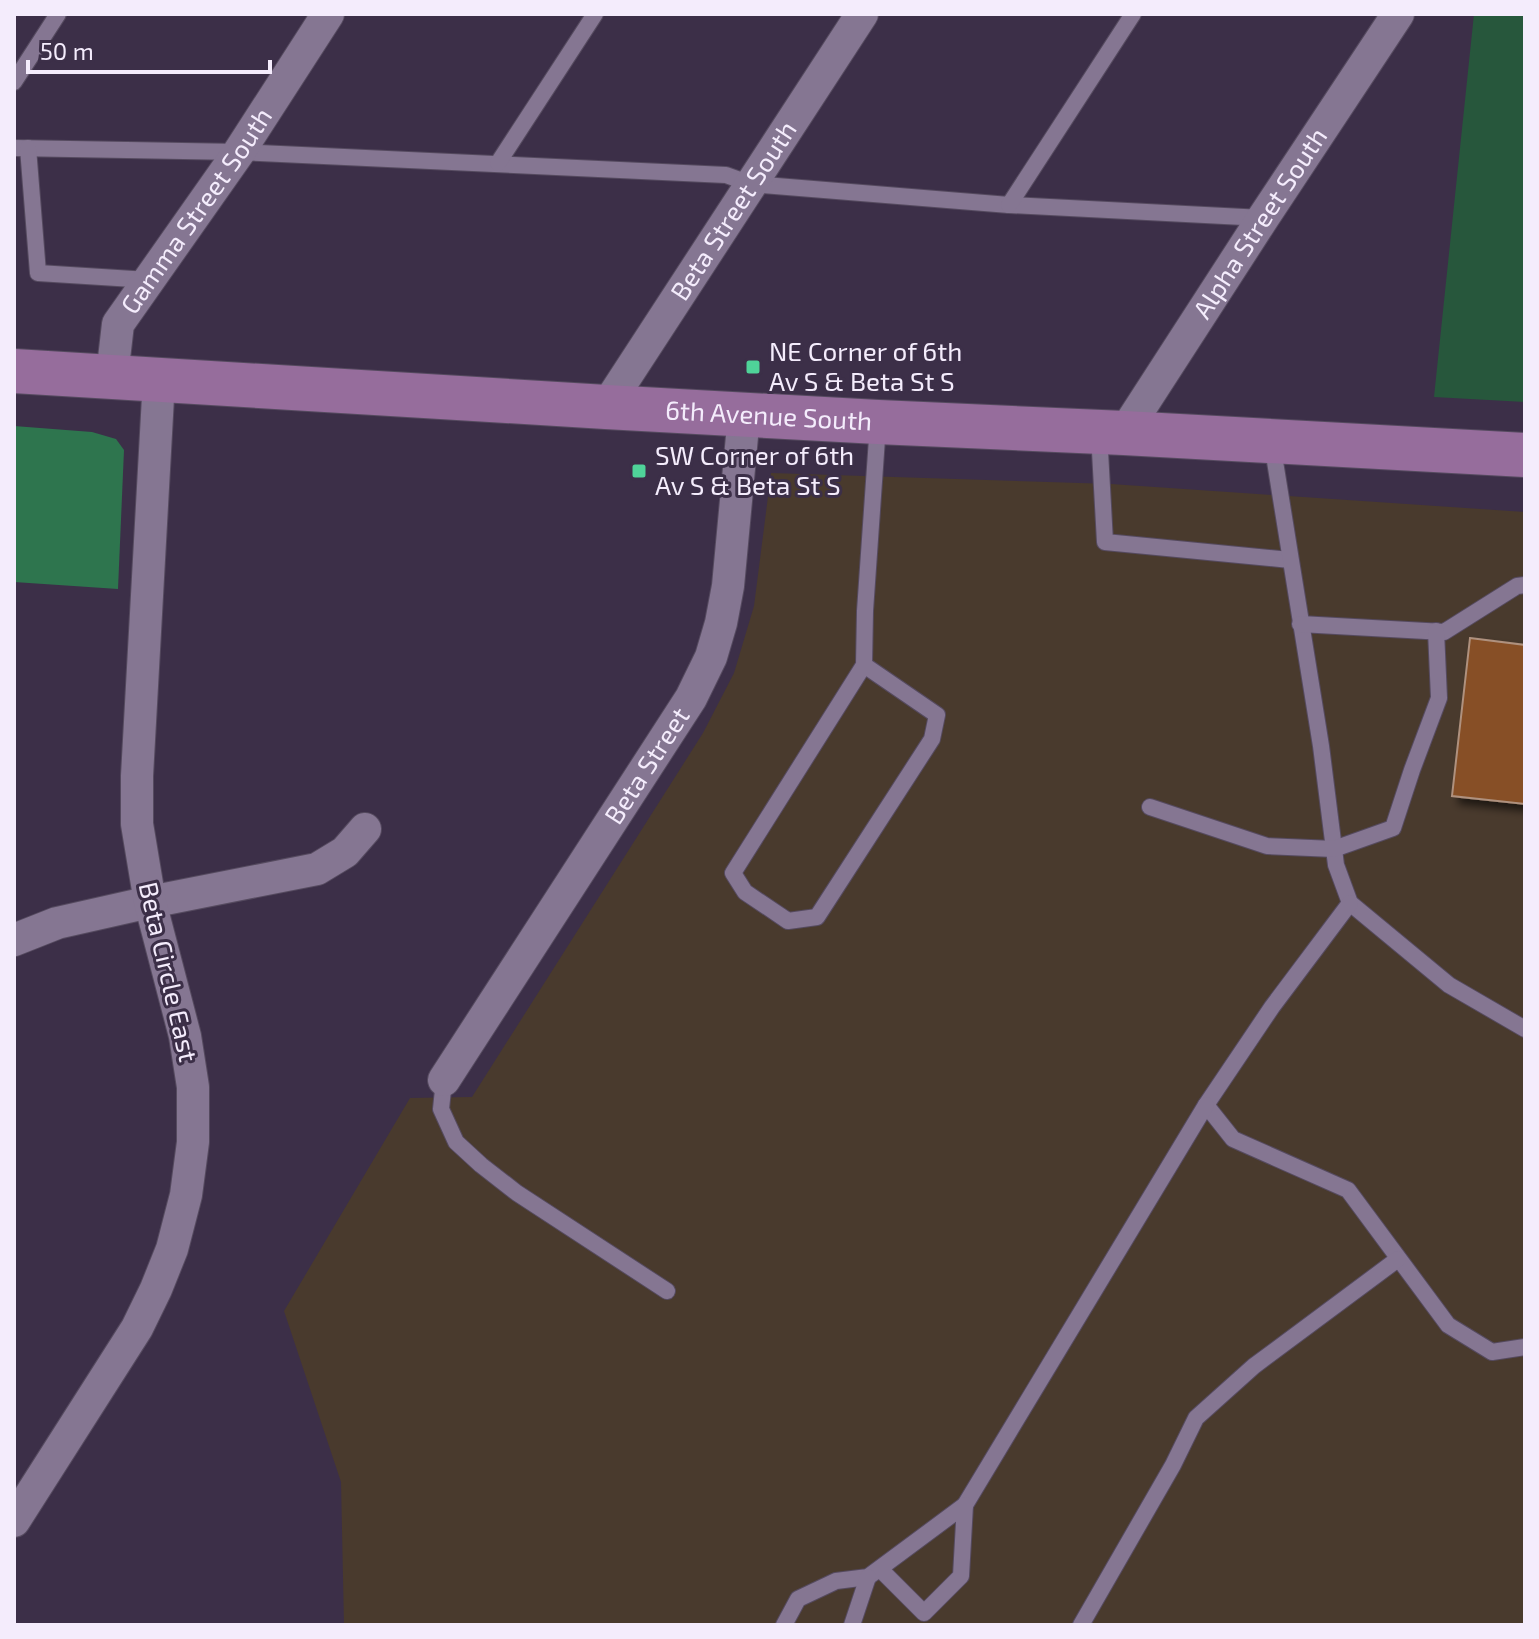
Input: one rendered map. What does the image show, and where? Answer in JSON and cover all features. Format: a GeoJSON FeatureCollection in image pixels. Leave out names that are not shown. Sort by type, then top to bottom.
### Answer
{"type":"FeatureCollection","features":[{"type":"Feature","properties":{"kind":"main road","name":"6th Avenue South"},"geometry":{"type":"LineString","coordinates":[[14,371],[744,415],[1525,455]]}},
{"type":"Feature","properties":{"kind":"street","name":"Gamma Street South"},"geometry":{"type":"LineString","coordinates":[[112,376],[118,324],[239,152],[328,14]]}},
{"type":"Feature","properties":{"kind":"street","name":"Beta Street South"},"geometry":{"type":"LineString","coordinates":[[606,407],[862,14]]}},
{"type":"Feature","properties":{"kind":"street","name":"Alpha Street South"},"geometry":{"type":"LineString","coordinates":[[1111,432],[1263,218],[1398,14]]}},
{"type":"Feature","properties":{"kind":"street","name":"Beta Circle East"},"geometry":{"type":"LineString","coordinates":[[14,1521],[137,1328],[156,1289],[172,1249],[186,1195],[193,1142],[193,1087],[185,1036],[150,902],[137,824],[159,379]]}},
{"type":"Feature","properties":{"kind":"street","name":"Beta Street"},"geometry":{"type":"LineString","coordinates":[[444,1080],[691,698],[711,657],[728,586],[744,415]]}},
{"type":"Feature","properties":{"kind":"street"},"geometry":{"type":"LineString","coordinates":[[14,940],[57,923],[317,869],[345,852],[365,829]]}},
{"type":"Feature","properties":{"kind":"lane"},"geometry":{"type":"LineString","coordinates":[[14,82],[58,14]]}},
{"type":"Feature","properties":{"kind":"lane"},"geometry":{"type":"LineString","coordinates":[[498,163],[595,14]]}},
{"type":"Feature","properties":{"kind":"lane"},"geometry":{"type":"LineString","coordinates":[[1009,205],[1133,14]]}},
{"type":"Feature","properties":{"kind":"lane"},"geometry":{"type":"LineString","coordinates":[[149,280],[38,273],[21,148],[239,152],[726,175],[751,184],[1009,205],[1263,218]]}},
{"type":"Feature","properties":{"kind":"lane"},"geometry":{"type":"LineString","coordinates":[[864,665],[937,715],[932,739],[817,917],[788,921],[745,892],[733,873],[864,665],[878,422]]}},
{"type":"Feature","properties":{"kind":"lane"},"geometry":{"type":"LineString","coordinates":[[1111,432],[1105,542],[1290,560]]}},
{"type":"Feature","properties":{"kind":"lane"},"geometry":{"type":"LineString","coordinates":[[1271,441],[1321,746],[1336,865],[1350,903],[1449,985],[1525,1029]]}},
{"type":"Feature","properties":{"kind":"lane"},"geometry":{"type":"LineString","coordinates":[[1300,624],[1444,632],[1517,586],[1525,585]]}},
{"type":"Feature","properties":{"kind":"lane"},"geometry":{"type":"LineString","coordinates":[[1150,807],[1267,846],[1334,849],[1393,828],[1439,698],[1436,631]]}},
{"type":"Feature","properties":{"kind":"lane"},"geometry":{"type":"LineString","coordinates":[[784,1625],[798,1599],[836,1581],[874,1573],[965,1505],[1206,1105],[1272,1007],[1350,903]]}},
{"type":"Feature","properties":{"kind":"lane"},"geometry":{"type":"LineString","coordinates":[[444,1080],[441,1109],[456,1142],[464,1150],[517,1193],[667,1291]]}},
{"type":"Feature","properties":{"kind":"lane"},"geometry":{"type":"LineString","coordinates":[[1206,1105],[1233,1139],[1348,1190],[1448,1325],[1492,1352],[1525,1347]]}},
{"type":"Feature","properties":{"kind":"lane"},"geometry":{"type":"LineString","coordinates":[[1081,1625],[1173,1465],[1196,1418],[1254,1366],[1398,1259]]}},
{"type":"Feature","properties":{"kind":"lane"},"geometry":{"type":"LineString","coordinates":[[874,1573],[924,1613],[961,1576],[965,1505]]}},
{"type":"Feature","properties":{"kind":"lane"},"geometry":{"type":"LineString","coordinates":[[852,1625],[874,1573]]}},
{"type":"Feature","properties":{"kind":"shaded area"},"geometry":{"type":"Polygon","coordinates":[[[771,473],[1111,484],[1525,512],[1525,1625],[344,1625],[341,1482],[284,1311],[410,1098],[472,1097],[703,733],[734,673],[754,606],[771,473]]]}},
{"type":"Feature","properties":{"kind":"green space"},"geometry":{"type":"Polygon","coordinates":[[[1474,14],[1525,14],[1525,402],[1434,397],[1474,14]]]}},
{"type":"Feature","properties":{"kind":"green space"},"geometry":{"type":"Polygon","coordinates":[[[14,426],[92,432],[116,439],[124,450],[118,589],[14,582],[14,426]]]}},
{"type":"Feature","properties":{"kind":"building"},"geometry":{"type":"Polygon","coordinates":[[[1470,638],[1525,645],[1525,804],[1452,796],[1470,638]]]}},
{"type":"Feature","properties":{"kind":"place","name":"NE Corner of 6th Av S & Beta St S"},"geometry":{"type":"Point","coordinates":[753,367]}},
{"type":"Feature","properties":{"kind":"place","name":"SW Corner of 6th Av S & Beta St S"},"geometry":{"type":"Point","coordinates":[639,471]}}]}
